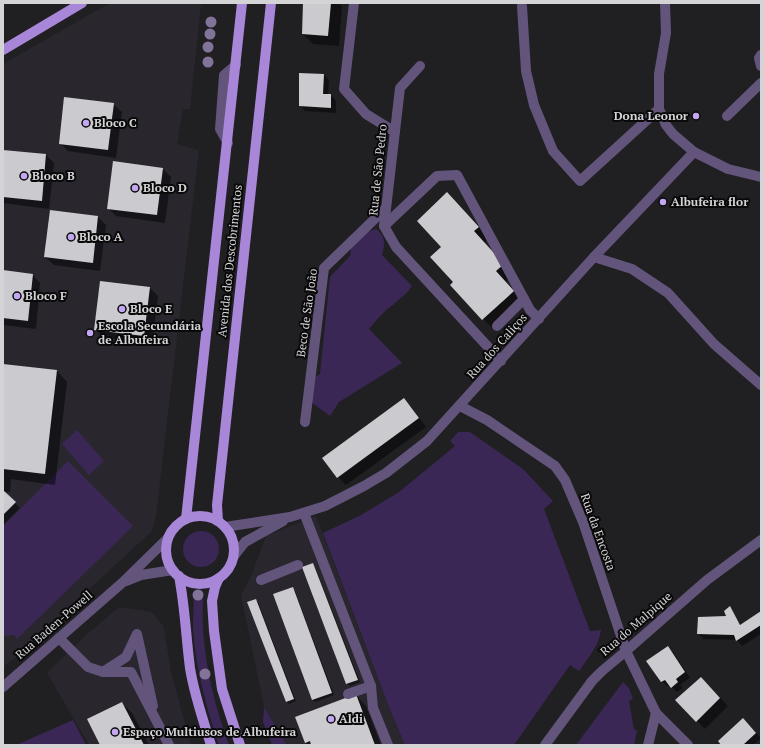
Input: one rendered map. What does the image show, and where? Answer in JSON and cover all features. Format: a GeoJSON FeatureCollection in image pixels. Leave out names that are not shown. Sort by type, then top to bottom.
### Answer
{"type":"FeatureCollection","features":[{"type":"Feature","properties":{"kind":"main road"},"geometry":{"type":"LineString","coordinates":[[3,50],[82,3]]}},
{"type":"Feature","properties":{"kind":"main road","name":"Avenida dos Descobrimentos"},"geometry":{"type":"LineString","coordinates":[[186,519],[228,144],[242,3]]}},
{"type":"Feature","properties":{"kind":"main road","name":"Avenida dos Descobrimentos"},"geometry":{"type":"LineString","coordinates":[[221,524],[218,498],[271,3]]}},
{"type":"Feature","properties":{"kind":"main road"},"geometry":{"type":"LineString","coordinates":[[196,516],[208,517],[221,524],[231,535],[234,545],[234,556],[229,568],[219,578],[212,582],[199,584],[186,581],[176,573],[169,563],[167,555],[168,538],[177,526],[186,519],[196,516]]}},
{"type":"Feature","properties":{"kind":"main road"},"geometry":{"type":"LineString","coordinates":[[176,573],[183,598],[191,669],[200,710],[212,745]]}},
{"type":"Feature","properties":{"kind":"main road"},"geometry":{"type":"LineString","coordinates":[[219,578],[212,601],[214,631],[222,689],[240,745]]}},
{"type":"Feature","properties":{"kind":"street"},"geometry":{"type":"LineString","coordinates":[[354,3],[344,89],[366,114],[395,132]]}},
{"type":"Feature","properties":{"kind":"street"},"geometry":{"type":"LineString","coordinates":[[665,3],[666,33],[659,74],[659,109],[666,125],[673,134],[694,152],[728,169],[761,177]]}},
{"type":"Feature","properties":{"kind":"street"},"geometry":{"type":"LineString","coordinates":[[522,6],[526,71],[534,105],[553,151],[580,181],[659,109]]}},
{"type":"Feature","properties":{"kind":"street"},"geometry":{"type":"LineString","coordinates":[[761,55],[759,58],[761,66]]}},
{"type":"Feature","properties":{"kind":"street","name":"Rua de São Pedro"},"geometry":{"type":"LineString","coordinates":[[420,66],[400,88],[384,226],[396,247],[501,361]]}},
{"type":"Feature","properties":{"kind":"street"},"geometry":{"type":"LineString","coordinates":[[727,116],[761,83]]}},
{"type":"Feature","properties":{"kind":"street","name":"Rua dos Caliços"},"geometry":{"type":"LineString","coordinates":[[221,524],[290,517],[325,506],[386,473],[427,441],[594,257],[694,152]]}},
{"type":"Feature","properties":{"kind":"street"},"geometry":{"type":"LineString","coordinates":[[384,226],[437,176],[457,175],[530,310],[539,319]]}},
{"type":"Feature","properties":{"kind":"street","name":"Beco de São João"},"geometry":{"type":"LineString","coordinates":[[305,422],[324,268],[386,208]]}},
{"type":"Feature","properties":{"kind":"street"},"geometry":{"type":"LineString","coordinates":[[594,257],[632,269],[668,293],[714,344],[761,385]]}},
{"type":"Feature","properties":{"kind":"street"},"geometry":{"type":"LineString","coordinates":[[497,326],[524,299]]}},
{"type":"Feature","properties":{"kind":"street","name":"Rua da Encosta"},"geometry":{"type":"LineString","coordinates":[[460,406],[487,420],[555,466],[564,480],[583,522],[626,651],[656,713],[688,745]]}},
{"type":"Feature","properties":{"kind":"street"},"geometry":{"type":"LineString","coordinates":[[304,513],[371,686],[373,708],[388,745]]}},
{"type":"Feature","properties":{"kind":"street","name":"Rua dos Caliços"},"geometry":{"type":"LineString","coordinates":[[234,556],[245,542],[290,517]]}},
{"type":"Feature","properties":{"kind":"street","name":"Rua Baden-Powell"},"geometry":{"type":"LineString","coordinates":[[3,687],[7,681],[60,638],[122,583],[168,538]]}},
{"type":"Feature","properties":{"kind":"street","name":"Rua do Malpique"},"geometry":{"type":"LineString","coordinates":[[546,745],[592,681],[602,671],[707,580],[761,540]]}},
{"type":"Feature","properties":{"kind":"street"},"geometry":{"type":"LineString","coordinates":[[261,580],[298,565]]}},
{"type":"Feature","properties":{"kind":"street","name":"Rua Baden-Powell"},"geometry":{"type":"LineString","coordinates":[[122,583],[141,575],[176,573]]}},
{"type":"Feature","properties":{"kind":"street"},"geometry":{"type":"LineString","coordinates":[[103,672],[126,657],[137,634],[155,718]]}},
{"type":"Feature","properties":{"kind":"street"},"geometry":{"type":"LineString","coordinates":[[60,638],[88,667],[103,672],[131,672],[169,745]]}},
{"type":"Feature","properties":{"kind":"street"},"geometry":{"type":"LineString","coordinates":[[348,694],[371,686]]}},
{"type":"Feature","properties":{"kind":"street"},"geometry":{"type":"LineString","coordinates":[[648,745],[656,713]]}},
{"type":"Feature","properties":{"kind":"shaded area","name":"Escola Secundária de Albufeira"},"geometry":{"type":"Polygon","coordinates":[[[110,3],[200,3],[201,5],[190,109],[183,109],[177,144],[199,150],[156,516],[152,531],[18,655],[3,667],[3,64],[110,3]]]}},
{"type":"Feature","properties":{"kind":"shaded area"},"geometry":{"type":"Polygon","coordinates":[[[376,229],[382,234],[384,240],[382,255],[412,286],[406,294],[380,316],[369,329],[402,363],[339,402],[330,416],[311,402],[314,378],[320,374],[330,277],[350,256],[351,248],[366,232],[376,229]]]}},
{"type":"Feature","properties":{"kind":"shaded area"},"geometry":{"type":"Polygon","coordinates":[[[77,430],[104,461],[89,475],[62,444],[77,430]]]}},
{"type":"Feature","properties":{"kind":"shaded area"},"geometry":{"type":"Polygon","coordinates":[[[458,432],[470,432],[523,469],[553,501],[544,509],[590,631],[601,630],[596,647],[579,671],[570,665],[514,745],[405,745],[389,707],[323,533],[361,515],[399,492],[455,446],[450,441],[458,432]]]}},
{"type":"Feature","properties":{"kind":"shaded area"},"geometry":{"type":"Polygon","coordinates":[[[68,461],[133,526],[17,639],[14,635],[3,636],[3,526],[68,461]]]}},
{"type":"Feature","properties":{"kind":"shaded area"},"geometry":{"type":"Polygon","coordinates":[[[316,516],[405,745],[287,745],[264,707],[241,595],[251,576],[266,536],[316,516]]]}},
{"type":"Feature","properties":{"kind":"shaded area"},"geometry":{"type":"Polygon","coordinates":[[[205,531],[214,536],[218,542],[218,556],[214,562],[205,567],[197,567],[188,562],[184,556],[183,545],[188,536],[194,532],[205,531]]]}},
{"type":"Feature","properties":{"kind":"shaded area"},"geometry":{"type":"Polygon","coordinates":[[[194,591],[203,593],[204,642],[208,672],[219,716],[229,745],[219,745],[202,686],[194,639],[194,591]]]}},
{"type":"Feature","properties":{"kind":"shaded area"},"geometry":{"type":"Polygon","coordinates":[[[119,607],[152,612],[164,627],[171,672],[191,745],[89,745],[47,673],[85,636],[119,607]]]}},
{"type":"Feature","properties":{"kind":"shaded area"},"geometry":{"type":"Polygon","coordinates":[[[623,682],[629,688],[633,699],[629,701],[634,729],[637,731],[634,745],[576,745],[623,682]]]}},
{"type":"Feature","properties":{"kind":"shaded area"},"geometry":{"type":"Polygon","coordinates":[[[264,707],[287,745],[272,745],[263,722],[264,707]]]}},
{"type":"Feature","properties":{"kind":"shaded area"},"geometry":{"type":"Polygon","coordinates":[[[73,720],[86,745],[16,745],[73,720]]]}},
{"type":"Feature","properties":{"kind":"building"},"geometry":{"type":"Polygon","coordinates":[[[303,3],[331,3],[328,36],[302,34],[303,3]]]}},
{"type":"Feature","properties":{"kind":"building"},"geometry":{"type":"Polygon","coordinates":[[[299,73],[324,74],[323,94],[331,94],[331,108],[299,106],[299,73]]]}},
{"type":"Feature","properties":{"kind":"building","name":"Bloco C"},"geometry":{"type":"Polygon","coordinates":[[[64,97],[114,103],[108,150],[59,144],[64,97]]]}},
{"type":"Feature","properties":{"kind":"building","name":"Bloco B"},"geometry":{"type":"Polygon","coordinates":[[[3,150],[46,154],[42,201],[3,197],[3,150]]]}},
{"type":"Feature","properties":{"kind":"building","name":"Bloco D"},"geometry":{"type":"Polygon","coordinates":[[[113,161],[163,168],[157,215],[107,209],[113,161]]]}},
{"type":"Feature","properties":{"kind":"building"},"geometry":{"type":"Polygon","coordinates":[[[447,192],[479,227],[474,231],[504,264],[496,271],[514,291],[482,320],[450,285],[453,282],[430,257],[441,247],[417,221],[447,192]]]}},
{"type":"Feature","properties":{"kind":"building","name":"Bloco A"},"geometry":{"type":"Polygon","coordinates":[[[50,210],[98,216],[93,263],[44,257],[50,210]]]}},
{"type":"Feature","properties":{"kind":"building","name":"Bloco F"},"geometry":{"type":"Polygon","coordinates":[[[3,270],[33,274],[28,321],[3,318],[3,270]]]}},
{"type":"Feature","properties":{"kind":"building","name":"Bloco E"},"geometry":{"type":"Polygon","coordinates":[[[100,281],[150,287],[144,336],[94,330],[100,281]]]}},
{"type":"Feature","properties":{"kind":"building"},"geometry":{"type":"Polygon","coordinates":[[[3,364],[57,370],[45,474],[3,469],[3,364]]]}},
{"type":"Feature","properties":{"kind":"building"},"geometry":{"type":"Polygon","coordinates":[[[404,398],[419,418],[337,478],[322,458],[404,398]]]}},
{"type":"Feature","properties":{"kind":"building"},"geometry":{"type":"Polygon","coordinates":[[[3,490],[16,502],[3,515],[3,490]]]}},
{"type":"Feature","properties":{"kind":"building"},"geometry":{"type":"Polygon","coordinates":[[[313,563],[358,680],[346,684],[302,567],[313,563]]]}},
{"type":"Feature","properties":{"kind":"building"},"geometry":{"type":"Polygon","coordinates":[[[293,587],[332,693],[312,700],[273,594],[293,587]]]}},
{"type":"Feature","properties":{"kind":"building"},"geometry":{"type":"Polygon","coordinates":[[[256,599],[294,699],[286,702],[247,602],[256,599]]]}},
{"type":"Feature","properties":{"kind":"building"},"geometry":{"type":"Polygon","coordinates":[[[730,606],[740,625],[761,611],[761,625],[736,641],[734,635],[697,634],[698,617],[726,616],[724,611],[730,606]]]}},
{"type":"Feature","properties":{"kind":"building"},"geometry":{"type":"Polygon","coordinates":[[[668,646],[685,672],[676,679],[678,682],[671,688],[665,680],[661,682],[646,661],[668,646]]]}},
{"type":"Feature","properties":{"kind":"building"},"geometry":{"type":"Polygon","coordinates":[[[701,677],[720,698],[696,722],[675,700],[701,677]]]}},
{"type":"Feature","properties":{"kind":"building","name":"Aldi"},"geometry":{"type":"Polygon","coordinates":[[[356,694],[375,745],[311,745],[310,741],[305,743],[295,717],[356,694]]]}},
{"type":"Feature","properties":{"kind":"building","name":"Espaço Multiusos de Albufeira"},"geometry":{"type":"Polygon","coordinates":[[[122,702],[144,745],[100,745],[87,719],[122,702]]]}},
{"type":"Feature","properties":{"kind":"building"},"geometry":{"type":"Polygon","coordinates":[[[743,718],[756,733],[743,745],[721,745],[718,741],[743,718]]]}},
{"type":"Feature","properties":{"kind":"place","name":"Dona Leonor"},"geometry":{"type":"Point","coordinates":[696,116]}},
{"type":"Feature","properties":{"kind":"place","name":"Bloco C"},"geometry":{"type":"Point","coordinates":[86,123]}},
{"type":"Feature","properties":{"kind":"place","name":"Bloco B"},"geometry":{"type":"Point","coordinates":[24,176]}},
{"type":"Feature","properties":{"kind":"place","name":"Bloco D"},"geometry":{"type":"Point","coordinates":[135,188]}},
{"type":"Feature","properties":{"kind":"place","name":"Albufeira flor"},"geometry":{"type":"Point","coordinates":[663,202]}},
{"type":"Feature","properties":{"kind":"place","name":"Bloco A"},"geometry":{"type":"Point","coordinates":[71,237]}},
{"type":"Feature","properties":{"kind":"place","name":"Bloco F"},"geometry":{"type":"Point","coordinates":[17,296]}},
{"type":"Feature","properties":{"kind":"place","name":"Bloco E"},"geometry":{"type":"Point","coordinates":[122,309]}},
{"type":"Feature","properties":{"kind":"place","name":"Escola Secundária de Albufeira"},"geometry":{"type":"Point","coordinates":[90,333]}},
{"type":"Feature","properties":{"kind":"place","name":"Aldi"},"geometry":{"type":"Point","coordinates":[331,719]}},
{"type":"Feature","properties":{"kind":"place","name":"Espaço Multiusos de Albufeira"},"geometry":{"type":"Point","coordinates":[115,732]}}]}
